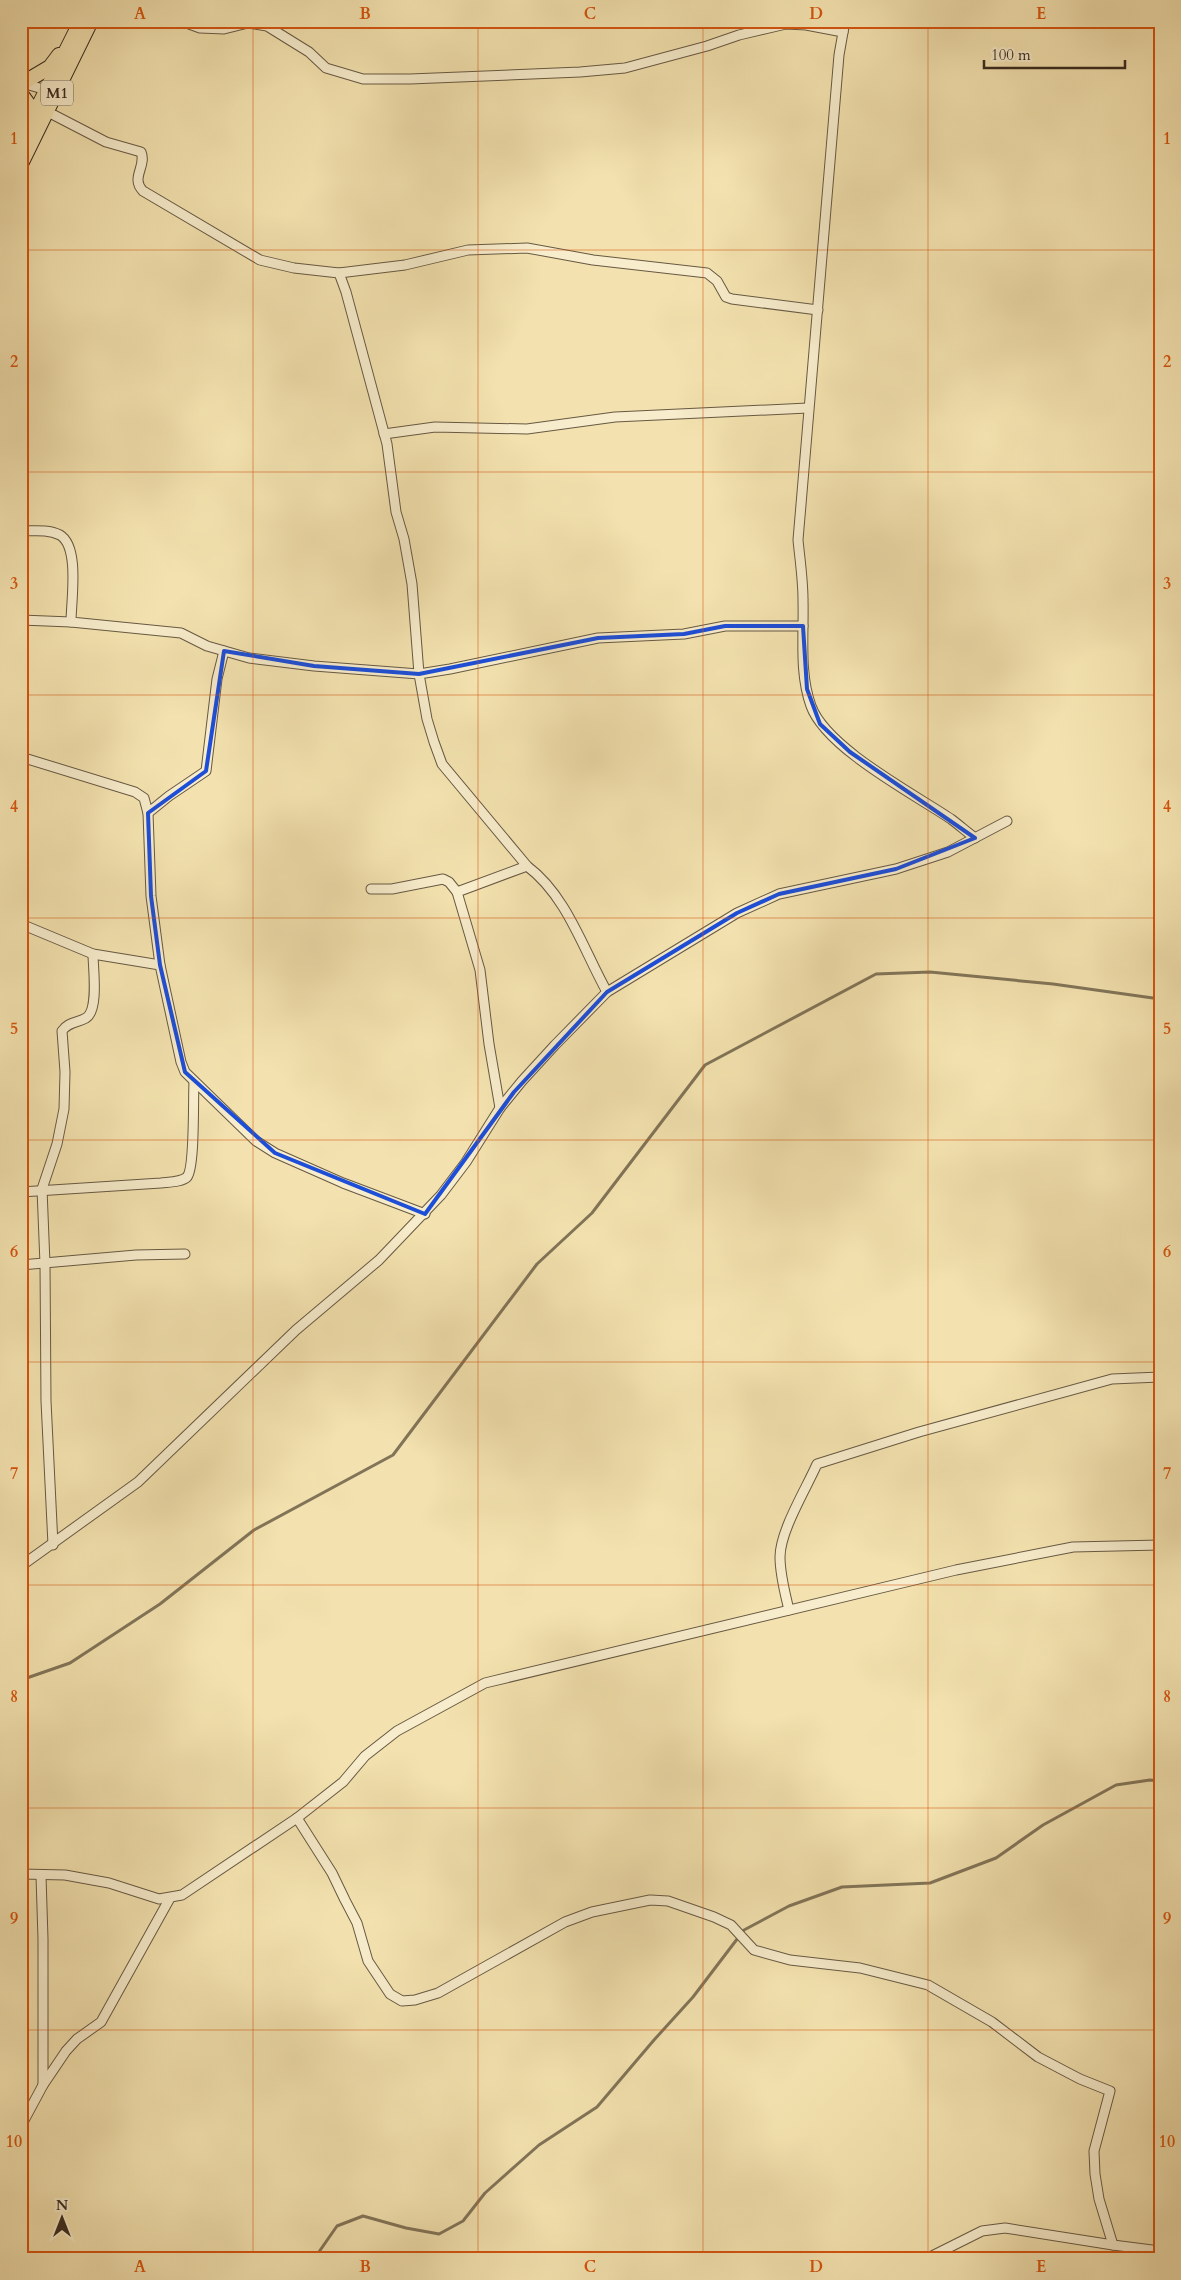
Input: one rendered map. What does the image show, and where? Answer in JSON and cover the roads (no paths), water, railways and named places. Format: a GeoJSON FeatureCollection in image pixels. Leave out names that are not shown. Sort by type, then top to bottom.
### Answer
{"type":"FeatureCollection","features":[{"type":"Feature","properties":{"kind":"highway","name":"M1"},"geometry":{"type":"LineString","coordinates":[[21,164],[48,112],[52,92],[71,38],[80,21]]}},
{"type":"Feature","properties":{"kind":"highway","name":"M1"},"geometry":{"type":"LineString","coordinates":[[21,141],[52,92],[91,21]]}},
{"type":"Feature","properties":{"kind":"highway"},"geometry":{"type":"LineString","coordinates":[[32,121],[22,87],[50,67],[71,38]]}},
{"type":"Feature","properties":{"kind":"street"},"geometry":{"type":"LineString","coordinates":[[181,21],[200,28],[224,29],[248,23],[267,26],[309,52],[326,68],[363,79],[410,80],[625,68],[707,46],[739,35],[786,24],[806,25],[843,32]]}},
{"type":"Feature","properties":{"kind":"street"},"geometry":{"type":"LineString","coordinates":[[845,21],[839,56],[798,540],[807,689],[811,707],[820,724],[850,752],[905,791],[953,820],[975,838]]}},
{"type":"Feature","properties":{"kind":"street"},"geometry":{"type":"LineString","coordinates":[[22,87],[52,92]]}},
{"type":"Feature","properties":{"kind":"street"},"geometry":{"type":"LineString","coordinates":[[48,112],[106,142],[141,152],[143,156],[137,177],[140,188],[144,192],[260,260],[294,268],[339,273],[405,265],[468,250],[527,248],[559,252],[592,260],[706,273],[717,281],[726,297],[818,310]]}},
{"type":"Feature","properties":{"kind":"street"},"geometry":{"type":"LineString","coordinates":[[339,273],[346,292],[392,469],[396,512],[404,539],[412,584],[419,674],[427,718],[442,764],[527,866],[539,875],[558,899],[607,992]]}},
{"type":"Feature","properties":{"kind":"street"},"geometry":{"type":"LineString","coordinates":[[384,434],[436,427],[527,429],[615,417],[808,408]]}},
{"type":"Feature","properties":{"kind":"street"},"geometry":{"type":"LineString","coordinates":[[21,531],[51,532],[66,540],[72,560],[70,622]]}},
{"type":"Feature","properties":{"kind":"street"},"geometry":{"type":"LineString","coordinates":[[21,620],[70,622],[181,633],[207,646],[249,658],[419,674],[598,638],[684,634],[725,626],[803,626]]}},
{"type":"Feature","properties":{"kind":"street"},"geometry":{"type":"LineString","coordinates":[[148,814],[169,796],[206,771],[217,679],[224,651]]}},
{"type":"Feature","properties":{"kind":"street"},"geometry":{"type":"LineString","coordinates":[[21,757],[135,792],[144,798],[148,814],[151,896],[160,965],[181,1062],[185,1072],[256,1141],[275,1153],[425,1214]]}},
{"type":"Feature","properties":{"kind":"street"},"geometry":{"type":"LineString","coordinates":[[21,1566],[53,1545],[138,1482],[296,1330],[379,1260],[425,1214],[466,1162],[500,1108],[555,1045],[607,992],[737,913],[778,894],[896,869],[948,852],[1007,822]]}},
{"type":"Feature","properties":{"kind":"street"},"geometry":{"type":"LineString","coordinates":[[457,892],[527,866]]}},
{"type":"Feature","properties":{"kind":"street"},"geometry":{"type":"LineString","coordinates":[[371,889],[392,889],[443,880],[449,882],[457,892],[480,970],[489,1044],[500,1108]]}},
{"type":"Feature","properties":{"kind":"street"},"geometry":{"type":"LineString","coordinates":[[21,924],[93,954],[160,965]]}},
{"type":"Feature","properties":{"kind":"street"},"geometry":{"type":"LineString","coordinates":[[53,1545],[46,1401],[46,1264],[42,1190],[64,1109],[65,1072],[62,1031],[65,1027],[86,1018],[92,1012],[94,1002],[93,954]]}},
{"type":"Feature","properties":{"kind":"street"},"geometry":{"type":"LineString","coordinates":[[21,1192],[183,1180],[190,1172],[193,1152],[194,1082]]}},
{"type":"Feature","properties":{"kind":"street"},"geometry":{"type":"LineString","coordinates":[[21,1265],[136,1254],[185,1254]]}},
{"type":"Feature","properties":{"kind":"street"},"geometry":{"type":"LineString","coordinates":[[789,1610],[780,1556],[790,1523],[817,1464],[919,1432],[1112,1379],[1160,1377]]}},
{"type":"Feature","properties":{"kind":"street"},"geometry":{"type":"LineString","coordinates":[[21,1874],[41,1876],[65,1875],[109,1883],[159,1899],[170,1898],[182,1894],[297,1818],[343,1782],[365,1756],[397,1731],[485,1683],[956,1570],[1073,1547],[1160,1545]]}},
{"type":"Feature","properties":{"kind":"street"},"geometry":{"type":"LineString","coordinates":[[297,1818],[332,1873],[357,1923],[368,1961],[390,1994],[402,2001],[415,2000],[438,1993],[565,1922],[592,1912],[650,1900],[668,1901],[714,1917],[731,1926],[754,1950],[790,1960],[860,1968],[928,1985],[992,2022],[1038,2057],[1080,2080],[1110,2091],[1094,2151],[1099,2199],[1113,2245]]}},
{"type":"Feature","properties":{"kind":"street"},"geometry":{"type":"LineString","coordinates":[[41,1876],[44,1939],[43,2086]]}},
{"type":"Feature","properties":{"kind":"street"},"geometry":{"type":"LineString","coordinates":[[21,2126],[43,2086],[66,2051],[77,2038],[101,2022],[170,1898]]}},
{"type":"Feature","properties":{"kind":"street"},"geometry":{"type":"LineString","coordinates":[[926,2259],[982,2231],[1004,2228],[1160,2251]]}},
{"type":"Feature","properties":{"kind":"waterway"},"geometry":{"type":"LineString","coordinates":[[21,1680],[70,1663],[160,1604],[254,1530],[393,1455],[537,1264],[592,1213],[705,1065],[876,974],[930,972],[1053,984],[1160,999]]}},
{"type":"Feature","properties":{"kind":"waterway"},"geometry":{"type":"LineString","coordinates":[[314,2259],[337,2226],[363,2216],[406,2228],[439,2234],[463,2221],[485,2193],[539,2145],[597,2107],[693,1997],[744,1930],[789,1906],[842,1887],[930,1883],[996,1858],[1043,1825],[1116,1785],[1150,1780],[1160,1781]]}}]}
